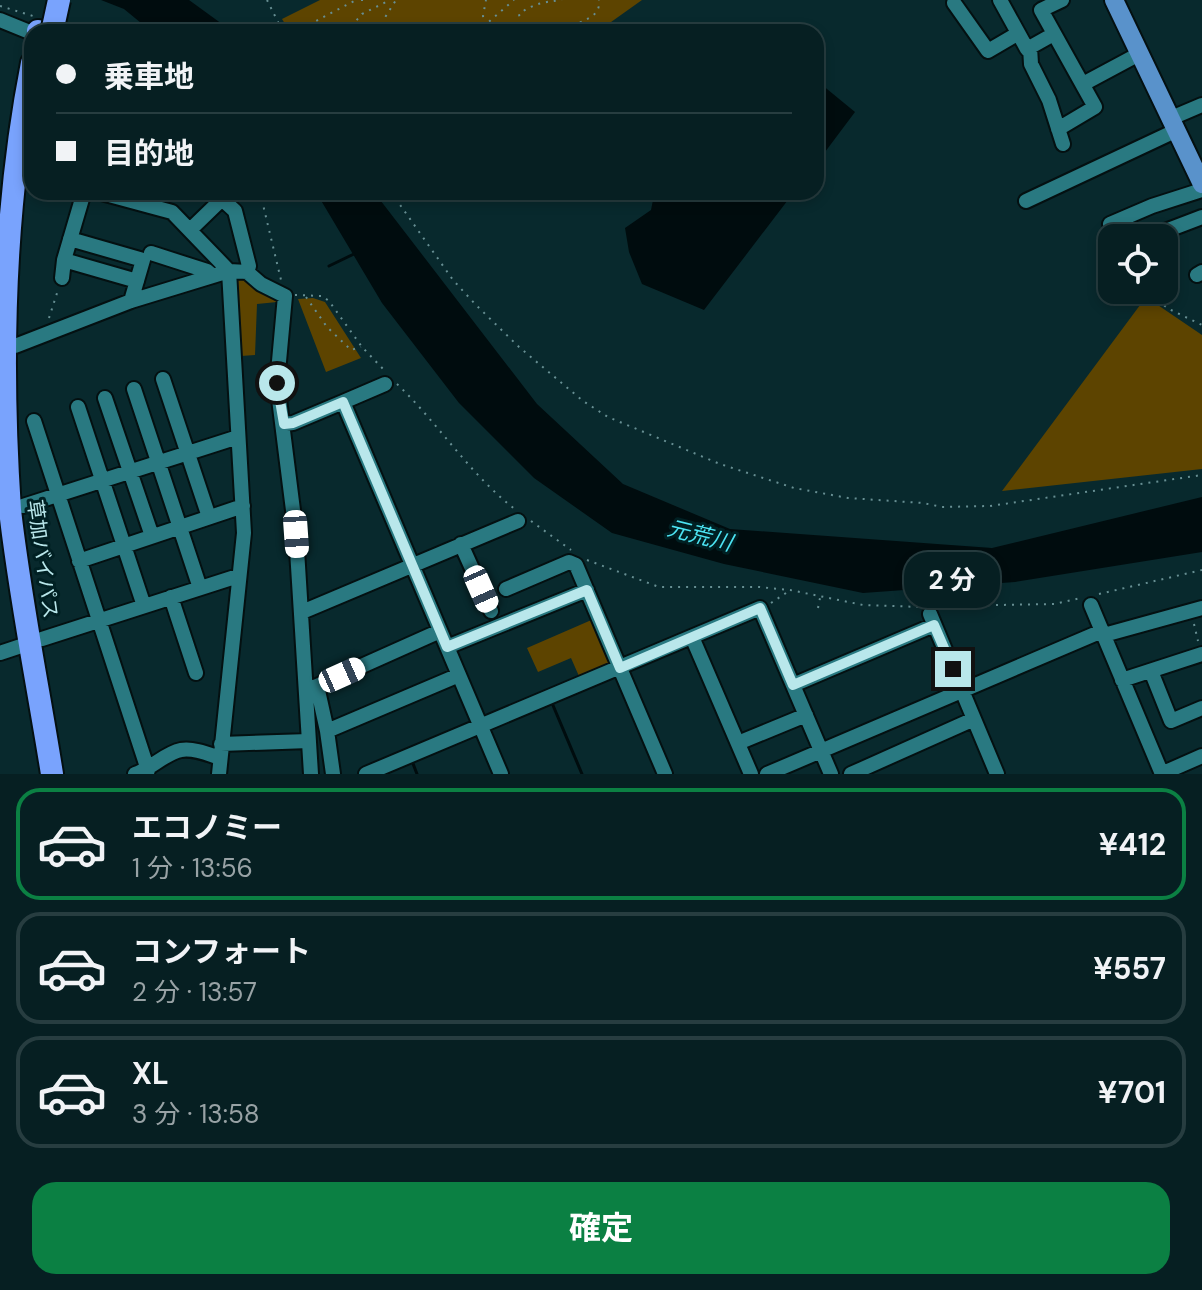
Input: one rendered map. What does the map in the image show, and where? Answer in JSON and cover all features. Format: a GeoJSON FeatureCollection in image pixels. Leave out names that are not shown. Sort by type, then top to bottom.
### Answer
{"type":"FeatureCollection","features":[{"type":"Feature","properties":{"kind":"highway"},"geometry":{"type":"LineString","coordinates":[[41,24],[45,0]]}},
{"type":"Feature","properties":{"kind":"highway"},"geometry":{"type":"LineString","coordinates":[[45,24],[59,0]]}},
{"type":"Feature","properties":{"kind":"highway","name":"草加バイパス"},"geometry":{"type":"LineString","coordinates":[[24,122],[17,174],[17,264],[6,348],[16,420],[11,509],[65,774]]}},
{"type":"Feature","properties":{"kind":"highway","name":"草加バイパス"},"geometry":{"type":"LineString","coordinates":[[17,174],[24,155]]}},
{"type":"Feature","properties":{"kind":"highway","name":"草加バイパス"},"geometry":{"type":"LineString","coordinates":[[36,641],[52,774]]}},
{"type":"Feature","properties":{"kind":"main road"},"geometry":{"type":"LineString","coordinates":[[1118,1],[1172,125],[1195,157],[1202,184]]}},
{"type":"Feature","properties":{"kind":"street"},"geometry":{"type":"LineString","coordinates":[[1000,0],[1027,49],[1052,35]]}},
{"type":"Feature","properties":{"kind":"street"},"geometry":{"type":"LineString","coordinates":[[1058,129],[1095,107],[1052,35],[1041,10],[1062,0]]}},
{"type":"Feature","properties":{"kind":"street"},"geometry":{"type":"LineString","coordinates":[[954,1],[988,51],[1017,34]]}},
{"type":"Feature","properties":{"kind":"street"},"geometry":{"type":"LineString","coordinates":[[0,20],[24,27]]}},
{"type":"Feature","properties":{"kind":"street"},"geometry":{"type":"LineString","coordinates":[[1030,47],[1031,64],[1049,100],[1063,144]]}},
{"type":"Feature","properties":{"kind":"street"},"geometry":{"type":"LineString","coordinates":[[1083,84],[1139,54]]}},
{"type":"Feature","properties":{"kind":"street"},"geometry":{"type":"LineString","coordinates":[[1026,201],[1172,125],[1202,105]]}},
{"type":"Feature","properties":{"kind":"street"},"geometry":{"type":"LineString","coordinates":[[1110,224],[1202,190]]}},
{"type":"Feature","properties":{"kind":"street"},"geometry":{"type":"LineString","coordinates":[[62,278],[64,260],[82,200]]}},
{"type":"Feature","properties":{"kind":"street"},"geometry":{"type":"LineString","coordinates":[[132,200],[172,212],[229,271],[244,533],[219,774]]}},
{"type":"Feature","properties":{"kind":"street"},"geometry":{"type":"LineString","coordinates":[[190,230],[221,200]]}},
{"type":"Feature","properties":{"kind":"street"},"geometry":{"type":"LineString","coordinates":[[223,200],[235,211],[249,266],[247,272]]}},
{"type":"Feature","properties":{"kind":"street"},"geometry":{"type":"LineString","coordinates":[[1178,226],[1202,217]]}},
{"type":"Feature","properties":{"kind":"street"},"geometry":{"type":"LineString","coordinates":[[70,239],[143,260],[131,301]]}},
{"type":"Feature","properties":{"kind":"street"},"geometry":{"type":"LineString","coordinates":[[151,253],[207,271],[213,276]]}},
{"type":"Feature","properties":{"kind":"street"},"geometry":{"type":"LineString","coordinates":[[64,260],[137,281]]}},
{"type":"Feature","properties":{"kind":"street"},"geometry":{"type":"LineString","coordinates":[[6,348],[131,301],[229,271],[247,272],[261,284],[285,296],[277,383],[312,688],[311,774]]}},
{"type":"Feature","properties":{"kind":"street"},"geometry":{"type":"LineString","coordinates":[[163,379],[209,517]]}},
{"type":"Feature","properties":{"kind":"street"},"geometry":{"type":"LineString","coordinates":[[284,424],[385,384]]}},
{"type":"Feature","properties":{"kind":"street"},"geometry":{"type":"LineString","coordinates":[[134,389],[200,588]]}},
{"type":"Feature","properties":{"kind":"street"},"geometry":{"type":"LineString","coordinates":[[105,398],[152,536]]}},
{"type":"Feature","properties":{"kind":"street"},"geometry":{"type":"LineString","coordinates":[[343,402],[501,774]]}},
{"type":"Feature","properties":{"kind":"street"},"geometry":{"type":"LineString","coordinates":[[78,407],[144,606]]}},
{"type":"Feature","properties":{"kind":"street"},"geometry":{"type":"LineString","coordinates":[[34,421],[99,620],[141,772],[179,750],[221,751],[309,741]]}},
{"type":"Feature","properties":{"kind":"street"},"geometry":{"type":"LineString","coordinates":[[11,509],[238,437]]}},
{"type":"Feature","properties":{"kind":"street"},"geometry":{"type":"LineString","coordinates":[[79,561],[243,506]]}},
{"type":"Feature","properties":{"kind":"street"},"geometry":{"type":"LineString","coordinates":[[302,612],[524,519]]}},
{"type":"Feature","properties":{"kind":"street"},"geometry":{"type":"LineString","coordinates":[[461,544],[491,611]]}},
{"type":"Feature","properties":{"kind":"street"},"geometry":{"type":"LineString","coordinates":[[506,589],[569,562],[576,565],[665,774]]}},
{"type":"Feature","properties":{"kind":"street"},"geometry":{"type":"LineString","coordinates":[[0,653],[238,576]]}},
{"type":"Feature","properties":{"kind":"street"},"geometry":{"type":"LineString","coordinates":[[447,647],[587,590]]}},
{"type":"Feature","properties":{"kind":"street"},"geometry":{"type":"LineString","coordinates":[[171,597],[196,673]]}},
{"type":"Feature","properties":{"kind":"street"},"geometry":{"type":"LineString","coordinates":[[1091,605],[1161,774],[1202,756]]}},
{"type":"Feature","properties":{"kind":"street"},"geometry":{"type":"LineString","coordinates":[[366,774],[760,608],[831,774]]}},
{"type":"Feature","properties":{"kind":"street"},"geometry":{"type":"LineString","coordinates":[[767,774],[1103,633],[1196,610]]}},
{"type":"Feature","properties":{"kind":"street"},"geometry":{"type":"LineString","coordinates":[[793,685],[932,620],[997,774]]}},
{"type":"Feature","properties":{"kind":"street"},"geometry":{"type":"LineString","coordinates":[[312,688],[440,631]]}},
{"type":"Feature","properties":{"kind":"street"},"geometry":{"type":"LineString","coordinates":[[692,637],[751,774]]}},
{"type":"Feature","properties":{"kind":"street"},"geometry":{"type":"LineString","coordinates":[[1122,680],[1202,654]]}},
{"type":"Feature","properties":{"kind":"street"},"geometry":{"type":"LineString","coordinates":[[1151,671],[1171,721],[1202,708]]}},
{"type":"Feature","properties":{"kind":"street"},"geometry":{"type":"LineString","coordinates":[[327,731],[459,675]]}},
{"type":"Feature","properties":{"kind":"street"},"geometry":{"type":"LineString","coordinates":[[312,688],[327,731],[333,774]]}},
{"type":"Feature","properties":{"kind":"street"},"geometry":{"type":"LineString","coordinates":[[738,743],[806,715]]}},
{"type":"Feature","properties":{"kind":"street"},"geometry":{"type":"LineString","coordinates":[[851,774],[974,719]]}},
{"type":"Feature","properties":{"kind":"path"},"geometry":{"type":"LineString","coordinates":[[267,0],[279,24]]}},
{"type":"Feature","properties":{"kind":"path"},"geometry":{"type":"LineString","coordinates":[[310,24],[356,0]]}},
{"type":"Feature","properties":{"kind":"path"},"geometry":{"type":"LineString","coordinates":[[375,0],[378,6]]}},
{"type":"Feature","properties":{"kind":"path"},"geometry":{"type":"LineString","coordinates":[[353,24],[362,14],[390,0]]}},
{"type":"Feature","properties":{"kind":"path"},"geometry":{"type":"LineString","coordinates":[[383,24],[396,0]]}},
{"type":"Feature","properties":{"kind":"path"},"geometry":{"type":"LineString","coordinates":[[485,24],[486,0]]}},
{"type":"Feature","properties":{"kind":"path"},"geometry":{"type":"LineString","coordinates":[[487,24],[514,0]]}},
{"type":"Feature","properties":{"kind":"path"},"geometry":{"type":"LineString","coordinates":[[521,24],[519,14],[528,7],[540,2],[562,0]]}},
{"type":"Feature","properties":{"kind":"path"},"geometry":{"type":"LineString","coordinates":[[575,24],[596,14],[599,0]]}},
{"type":"Feature","properties":{"kind":"path"},"geometry":{"type":"LineString","coordinates":[[262,200],[285,296],[305,294],[322,296],[329,301],[362,347],[416,402],[489,488],[524,519],[580,557],[638,581],[673,588],[720,586],[790,590],[863,605],[902,608],[1054,604],[1202,570]]}},
{"type":"Feature","properties":{"kind":"path"},"geometry":{"type":"LineString","coordinates":[[397,200],[468,297],[519,347],[583,401],[608,417],[720,464],[794,488],[848,498],[942,507],[990,506],[1202,475]]}},
{"type":"Feature","properties":{"kind":"path"},"geometry":{"type":"LineString","coordinates":[[48,331],[62,278]]}},
{"type":"Feature","properties":{"kind":"path"},"geometry":{"type":"LineString","coordinates":[[305,294],[327,327],[351,350],[362,347]]}},
{"type":"Feature","properties":{"kind":"path"},"geometry":{"type":"LineString","coordinates":[[1162,304],[1202,325]]}},
{"type":"Feature","properties":{"kind":"path"},"geometry":{"type":"LineString","coordinates":[[638,581],[643,575]]}},
{"type":"Feature","properties":{"kind":"path"},"geometry":{"type":"LineString","coordinates":[[760,608],[790,590]]}},
{"type":"Feature","properties":{"kind":"path"},"geometry":{"type":"LineString","coordinates":[[818,608],[820,596]]}},
{"type":"Feature","properties":{"kind":"path"},"geometry":{"type":"LineString","coordinates":[[1196,610],[1202,654]]}},
{"type":"Feature","properties":{"kind":"shaded area"},"geometry":{"type":"Polygon","coordinates":[[[320,0],[642,0],[608,24],[285,24],[282,19],[320,0]]]}},
{"type":"Feature","properties":{"kind":"shaded area"},"geometry":{"type":"Polygon","coordinates":[[[237,276],[243,277],[277,302],[257,304],[255,355],[241,356],[237,276]]]}},
{"type":"Feature","properties":{"kind":"shaded area"},"geometry":{"type":"Polygon","coordinates":[[[313,298],[325,302],[361,358],[326,372],[298,299],[313,298]]]}},
{"type":"Feature","properties":{"kind":"shaded area"},"geometry":{"type":"Polygon","coordinates":[[[1141,304],[1156,304],[1202,335],[1202,469],[1002,491],[1141,304]]]}},
{"type":"Feature","properties":{"kind":"shaded area"},"geometry":{"type":"Polygon","coordinates":[[[596,618],[618,667],[582,683],[571,658],[538,672],[527,648],[596,618]]]}},
{"type":"Feature","properties":{"kind":"water"},"geometry":{"type":"Polygon","coordinates":[[[101,0],[189,0],[222,24],[142,24],[124,9],[101,0]]]}},
{"type":"Feature","properties":{"kind":"water"},"geometry":{"type":"Polygon","coordinates":[[[824,87],[855,112],[824,153],[824,87]]]}},
{"type":"Feature","properties":{"kind":"water","name":"元荒川"},"geometry":{"type":"Polygon","coordinates":[[[321,200],[380,200],[537,404],[623,484],[730,529],[992,548],[1202,497],[1202,552],[1015,582],[863,593],[724,564],[612,533],[534,478],[459,403],[382,303],[321,200]]]}},
{"type":"Feature","properties":{"kind":"water"},"geometry":{"type":"Polygon","coordinates":[[[653,200],[788,200],[704,310],[642,284],[629,252],[625,228],[651,210],[653,200]]]}},
{"type":"Feature","properties":{"kind":"waterway"},"geometry":{"type":"LineString","coordinates":[[329,266],[354,254]]}},
{"type":"Feature","properties":{"kind":"waterway"},"geometry":{"type":"LineString","coordinates":[[552,703],[582,774]]}},
{"type":"Feature","properties":{"kind":"waterway"},"geometry":{"type":"LineString","coordinates":[[412,761],[417,774]]}},
{"type":"Feature","properties":{"kind":"route"},"geometry":{"type":"LineString","coordinates":[[277,383],[284,424],[343,402],[447,647],[587,590],[620,668],[760,608],[793,685],[934,625],[953,669]]}}]}
